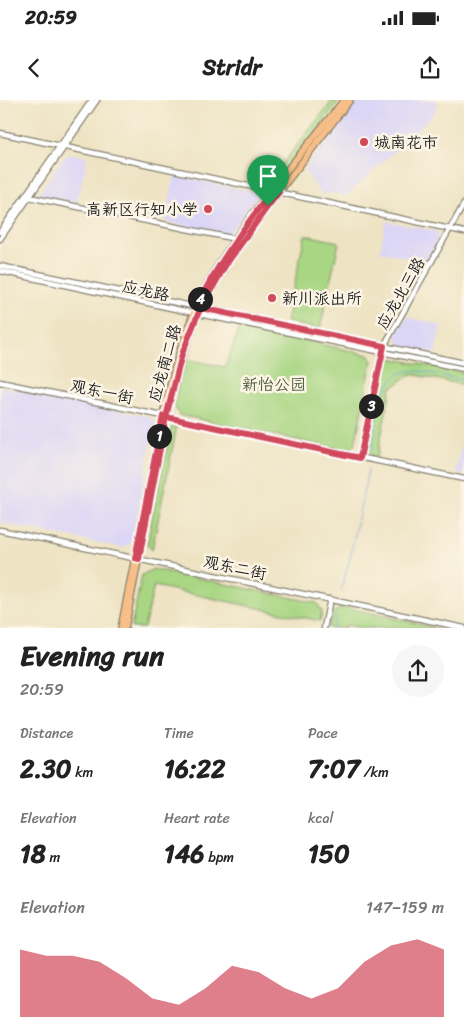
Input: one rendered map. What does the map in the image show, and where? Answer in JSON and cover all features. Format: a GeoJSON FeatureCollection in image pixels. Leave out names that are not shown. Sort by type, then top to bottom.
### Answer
{"type":"FeatureCollection","features":[{"type":"Feature","properties":{"kind":"main road"},"geometry":{"type":"LineString","coordinates":[[197,311],[209,282],[236,239],[344,100]]}},
{"type":"Feature","properties":{"kind":"main road"},"geometry":{"type":"LineString","coordinates":[[197,311],[225,266],[350,100]]}},
{"type":"Feature","properties":{"kind":"main road","name":"应龙南二路"},"geometry":{"type":"LineString","coordinates":[[125,628],[176,359],[197,311]]}},
{"type":"Feature","properties":{"kind":"main road","name":"应龙南二路"},"geometry":{"type":"LineString","coordinates":[[121,628],[137,559]]}},
{"type":"Feature","properties":{"kind":"street"},"geometry":{"type":"LineString","coordinates":[[0,239],[30,197],[92,100]]}},
{"type":"Feature","properties":{"kind":"street"},"geometry":{"type":"LineString","coordinates":[[0,232],[97,100]]}},
{"type":"Feature","properties":{"kind":"street"},"geometry":{"type":"LineString","coordinates":[[0,133],[464,232]]}},
{"type":"Feature","properties":{"kind":"street"},"geometry":{"type":"LineString","coordinates":[[30,197],[236,239]]}},
{"type":"Feature","properties":{"kind":"street","name":"应龙北三路"},"geometry":{"type":"LineString","coordinates":[[360,458],[383,349],[464,204]]}},
{"type":"Feature","properties":{"kind":"street","name":"应龙路"},"geometry":{"type":"LineString","coordinates":[[0,266],[197,311]]}},
{"type":"Feature","properties":{"kind":"street","name":"应龙路"},"geometry":{"type":"LineString","coordinates":[[0,271],[383,349],[464,363]]}},
{"type":"Feature","properties":{"kind":"street","name":"应龙路"},"geometry":{"type":"LineString","coordinates":[[383,349],[464,369]]}},
{"type":"Feature","properties":{"kind":"street","name":"观东一街"},"geometry":{"type":"LineString","coordinates":[[0,382],[464,479]]}},
{"type":"Feature","properties":{"kind":"street","name":"观东二街"},"geometry":{"type":"LineString","coordinates":[[0,530],[464,628]]}},
{"type":"Feature","properties":{"kind":"street"},"geometry":{"type":"LineString","coordinates":[[324,628],[330,600]]}},
{"type":"Feature","properties":{"kind":"shaded area","name":"城南花市"},"geometry":{"type":"Polygon","coordinates":[[[358,100],[438,100],[433,115],[346,196],[328,192],[325,196],[319,191],[304,170],[358,100]]]}},
{"type":"Feature","properties":{"kind":"shaded area"},"geometry":{"type":"Polygon","coordinates":[[[74,154],[87,157],[77,203],[37,195],[65,156],[74,154]]]}},
{"type":"Feature","properties":{"kind":"shaded area","name":"高新区行知小学"},"geometry":{"type":"Polygon","coordinates":[[[175,175],[255,192],[258,196],[227,235],[165,222],[175,175]]]}},
{"type":"Feature","properties":{"kind":"shaded area"},"geometry":{"type":"Polygon","coordinates":[[[386,221],[436,231],[439,237],[425,262],[380,251],[386,221]]]}},
{"type":"Feature","properties":{"kind":"shaded area"},"geometry":{"type":"Polygon","coordinates":[[[406,317],[441,325],[435,353],[400,345],[396,336],[406,317]]]}},
{"type":"Feature","properties":{"kind":"shaded area"},"geometry":{"type":"Polygon","coordinates":[[[0,386],[151,417],[155,424],[131,543],[123,548],[0,523],[0,386]]]}},
{"type":"Feature","properties":{"kind":"shaded area"},"geometry":{"type":"Polygon","coordinates":[[[464,433],[464,475],[456,473],[464,433]]]}},
{"type":"Feature","properties":{"kind":"green space"},"geometry":{"type":"Polygon","coordinates":[[[333,100],[340,100],[280,179],[268,182],[333,100]]]}},
{"type":"Feature","properties":{"kind":"green space"},"geometry":{"type":"Polygon","coordinates":[[[305,235],[339,242],[320,329],[286,322],[305,235]]]}},
{"type":"Feature","properties":{"kind":"green space","name":"新怡公园"},"geometry":{"type":"Polygon","coordinates":[[[240,326],[369,355],[372,360],[355,445],[345,450],[179,415],[174,405],[186,359],[225,367],[240,326]]]}},
{"type":"Feature","properties":{"kind":"green space"},"geometry":{"type":"Polygon","coordinates":[[[390,358],[464,373],[464,385],[411,374],[391,388],[377,457],[372,456],[366,449],[384,363],[390,358]]]}},
{"type":"Feature","properties":{"kind":"green space"},"geometry":{"type":"Polygon","coordinates":[[[177,426],[152,550],[147,544],[171,428],[177,426]]]}},
{"type":"Feature","properties":{"kind":"green space"},"geometry":{"type":"Polygon","coordinates":[[[153,569],[317,603],[322,612],[320,621],[154,586],[144,628],[131,628],[142,575],[153,569]]]}},
{"type":"Feature","properties":{"kind":"green space"},"geometry":{"type":"Polygon","coordinates":[[[343,607],[439,628],[361,628],[346,625],[345,628],[328,628],[331,614],[343,607]]]}},
{"type":"Feature","properties":{"kind":"waterway"},"geometry":{"type":"LineString","coordinates":[[372,450],[381,402],[392,380],[400,373],[411,371],[424,372],[464,381]]}},
{"type":"Feature","properties":{"kind":"waterway"},"geometry":{"type":"LineString","coordinates":[[341,590],[350,558],[368,470]]}},
{"type":"Feature","properties":{"kind":"waterway"},"geometry":{"type":"LineString","coordinates":[[333,628],[335,616]]}},
{"type":"Feature","properties":{"kind":"place","name":"城南花市"},"geometry":{"type":"Point","coordinates":[364,142]}},
{"type":"Feature","properties":{"kind":"place","name":"高新区行知小学"},"geometry":{"type":"Point","coordinates":[208,209]}},
{"type":"Feature","properties":{"kind":"place","name":"新川派出所"},"geometry":{"type":"Point","coordinates":[272,298]}},
{"type":"Feature","properties":{"kind":"route"},"geometry":{"type":"LineString","coordinates":[[268,206],[225,266],[201,308],[198,314],[182,354],[166,417],[163,416],[135,558],[139,559],[166,417],[360,458],[384,346],[317,332],[201,308],[196,307],[209,282],[241,231],[272,191],[279,192],[268,206]]}}]}
